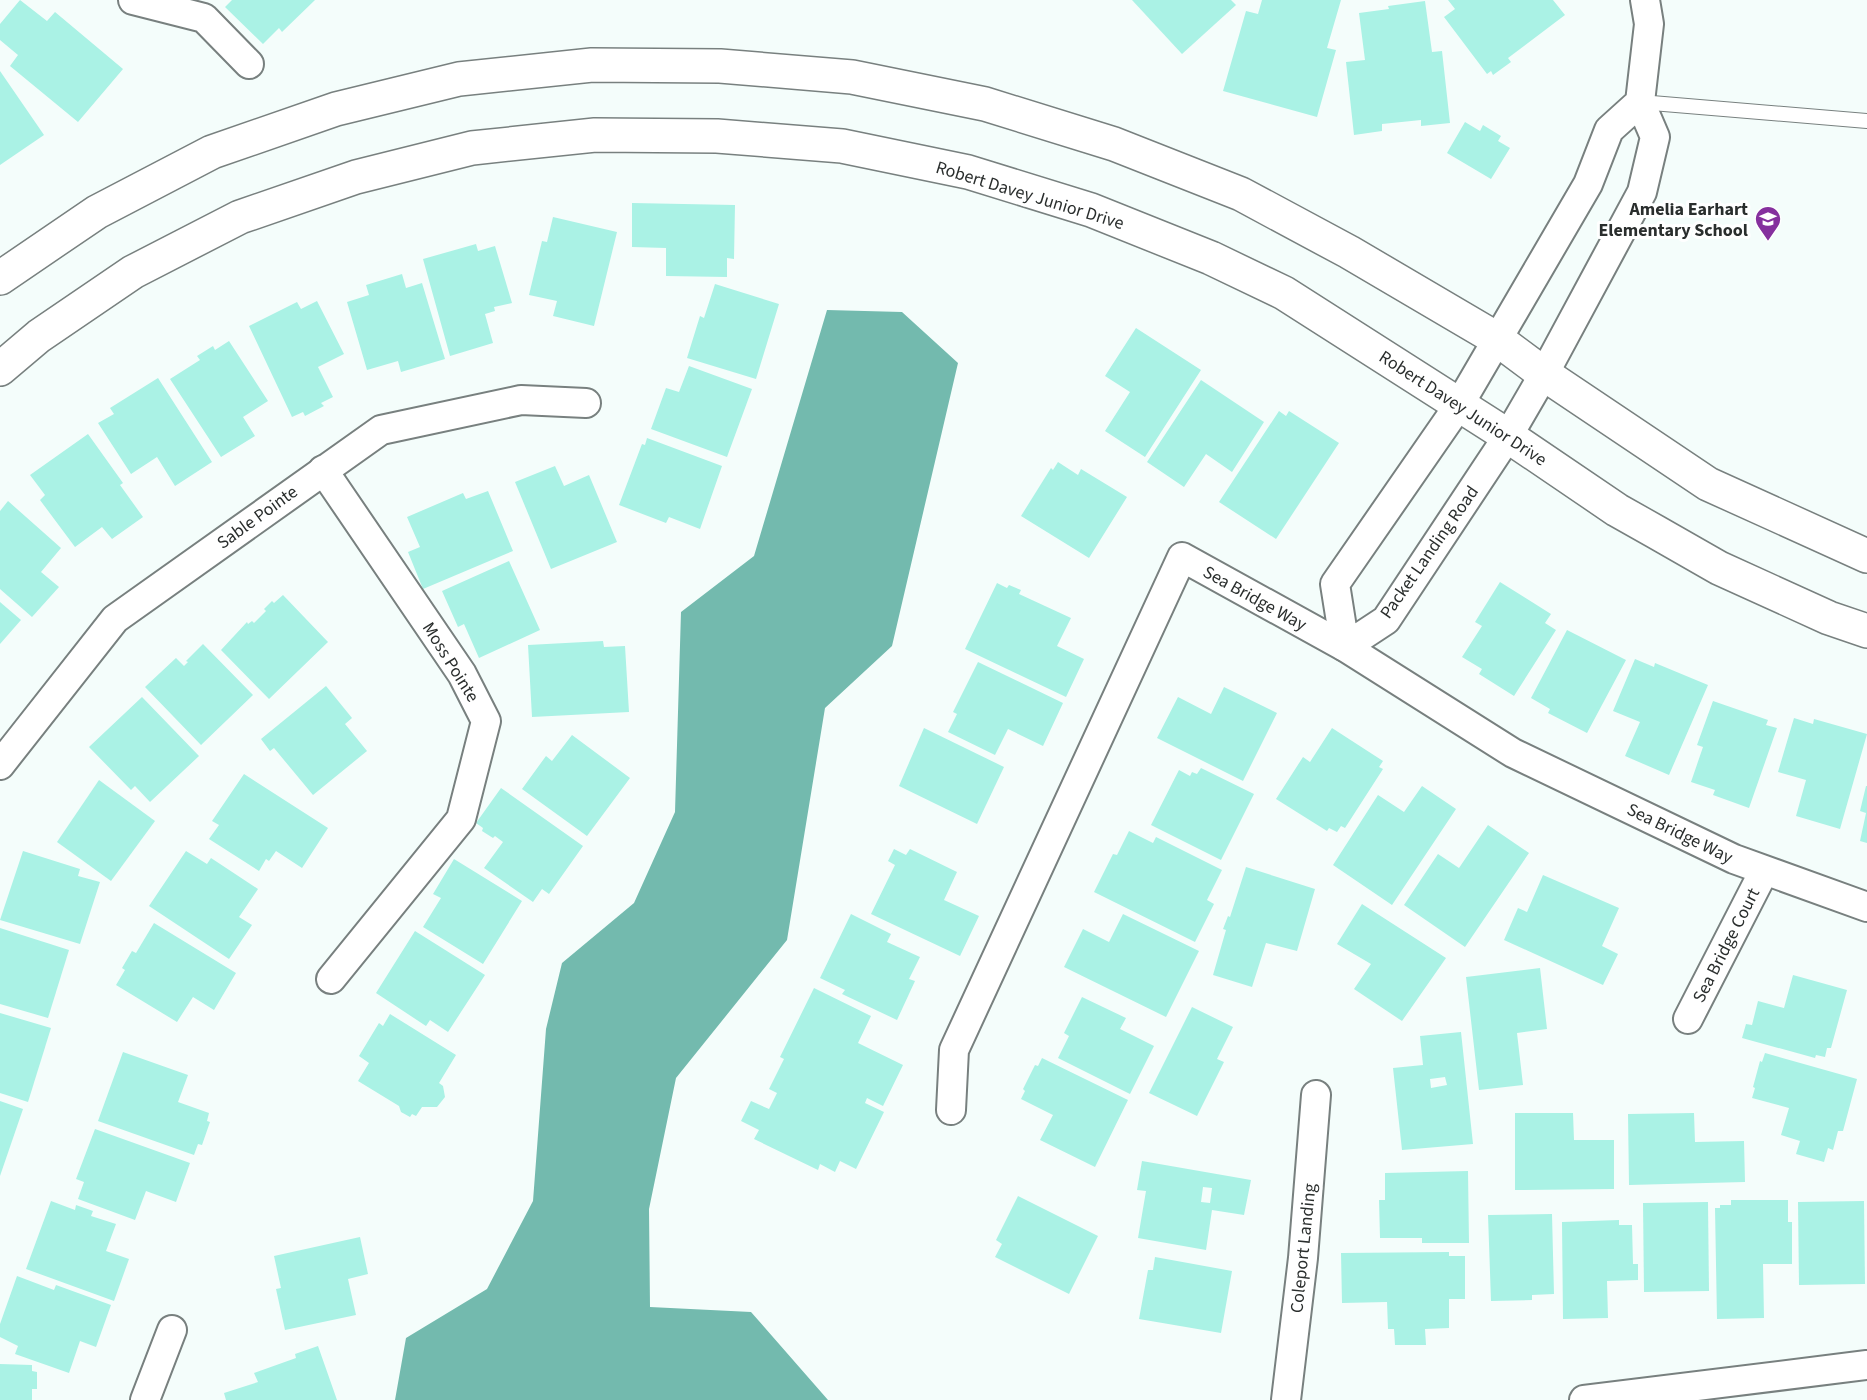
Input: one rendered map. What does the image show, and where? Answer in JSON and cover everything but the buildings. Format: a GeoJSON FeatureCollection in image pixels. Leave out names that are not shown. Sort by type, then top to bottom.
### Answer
{"type":"FeatureCollection","features":[{"type":"Feature","properties":{"kind":"main road"},"geometry":{"type":"LineString","coordinates":[[0,278],[97,212],[212,152],[336,109],[459,79],[592,65],[720,66],[852,77],[985,104],[1114,144],[1241,194],[1349,252],[1497,339],[1544,374],[1708,484],[1867,556]]}},
{"type":"Feature","properties":{"kind":"main road","name":"Robert Davey Junior Drive"},"geometry":{"type":"LineString","coordinates":[[0,369],[39,336],[133,272],[240,217],[356,177],[472,148],[595,135],[717,136],[842,146],[968,172],[1091,210],[1211,258],[1284,293],[1508,436],[1617,510],[1719,568],[1829,618],[1867,631]]}},
{"type":"Feature","properties":{"kind":"street"},"geometry":{"type":"LineString","coordinates":[[133,0],[204,18],[249,64]]}},
{"type":"Feature","properties":{"kind":"street","name":"Packet Landing Road"},"geometry":{"type":"LineString","coordinates":[[1345,647],[1386,620],[1508,436],[1642,192],[1655,137],[1640,102],[1649,24],[1646,0]]}},
{"type":"Feature","properties":{"kind":"street"},"geometry":{"type":"LineString","coordinates":[[1345,647],[1335,584],[1459,405],[1587,184],[1610,130],[1640,102]]}},
{"type":"Feature","properties":{"kind":"street","name":"Sable Pointe"},"geometry":{"type":"LineString","coordinates":[[0,765],[115,619],[381,430],[521,400],[586,403]]}},
{"type":"Feature","properties":{"kind":"street","name":"Moss Pointe"},"geometry":{"type":"LineString","coordinates":[[323,470],[462,674],[486,721],[461,819],[331,979]]}},
{"type":"Feature","properties":{"kind":"street","name":"Sea Bridge Way"},"geometry":{"type":"LineString","coordinates":[[951,1110],[954,1050],[1182,557],[1345,647],[1513,753],[1734,859],[1764,872],[1867,907]]}},
{"type":"Feature","properties":{"kind":"street","name":"Sea Bridge Court"},"geometry":{"type":"LineString","coordinates":[[1688,1019],[1764,872]]}},
{"type":"Feature","properties":{"kind":"street","name":"Coleport Landing"},"geometry":{"type":"LineString","coordinates":[[1286,1400],[1303,1258],[1316,1095]]}},
{"type":"Feature","properties":{"kind":"street"},"geometry":{"type":"LineString","coordinates":[[145,1400],[172,1330]]}},
{"type":"Feature","properties":{"kind":"street"},"geometry":{"type":"LineString","coordinates":[[1584,1400],[1867,1365]]}},
{"type":"Feature","properties":{"kind":"lane"},"geometry":{"type":"LineString","coordinates":[[1640,102],[1867,121]]}},
{"type":"Feature","properties":{"kind":"shaded area"},"geometry":{"type":"Polygon","coordinates":[[[827,310],[902,312],[958,363],[892,646],[825,708],[787,940],[676,1078],[649,1209],[650,1307],[751,1312],[828,1400],[395,1400],[406,1338],[487,1289],[533,1201],[546,1029],[562,963],[634,903],[675,812],[681,612],[754,556],[827,310]]]}},
{"type":"Feature","properties":{"kind":"place","name":"Amelia Earhart Elementary School"},"geometry":{"type":"Point","coordinates":[1768,242]}}]}
